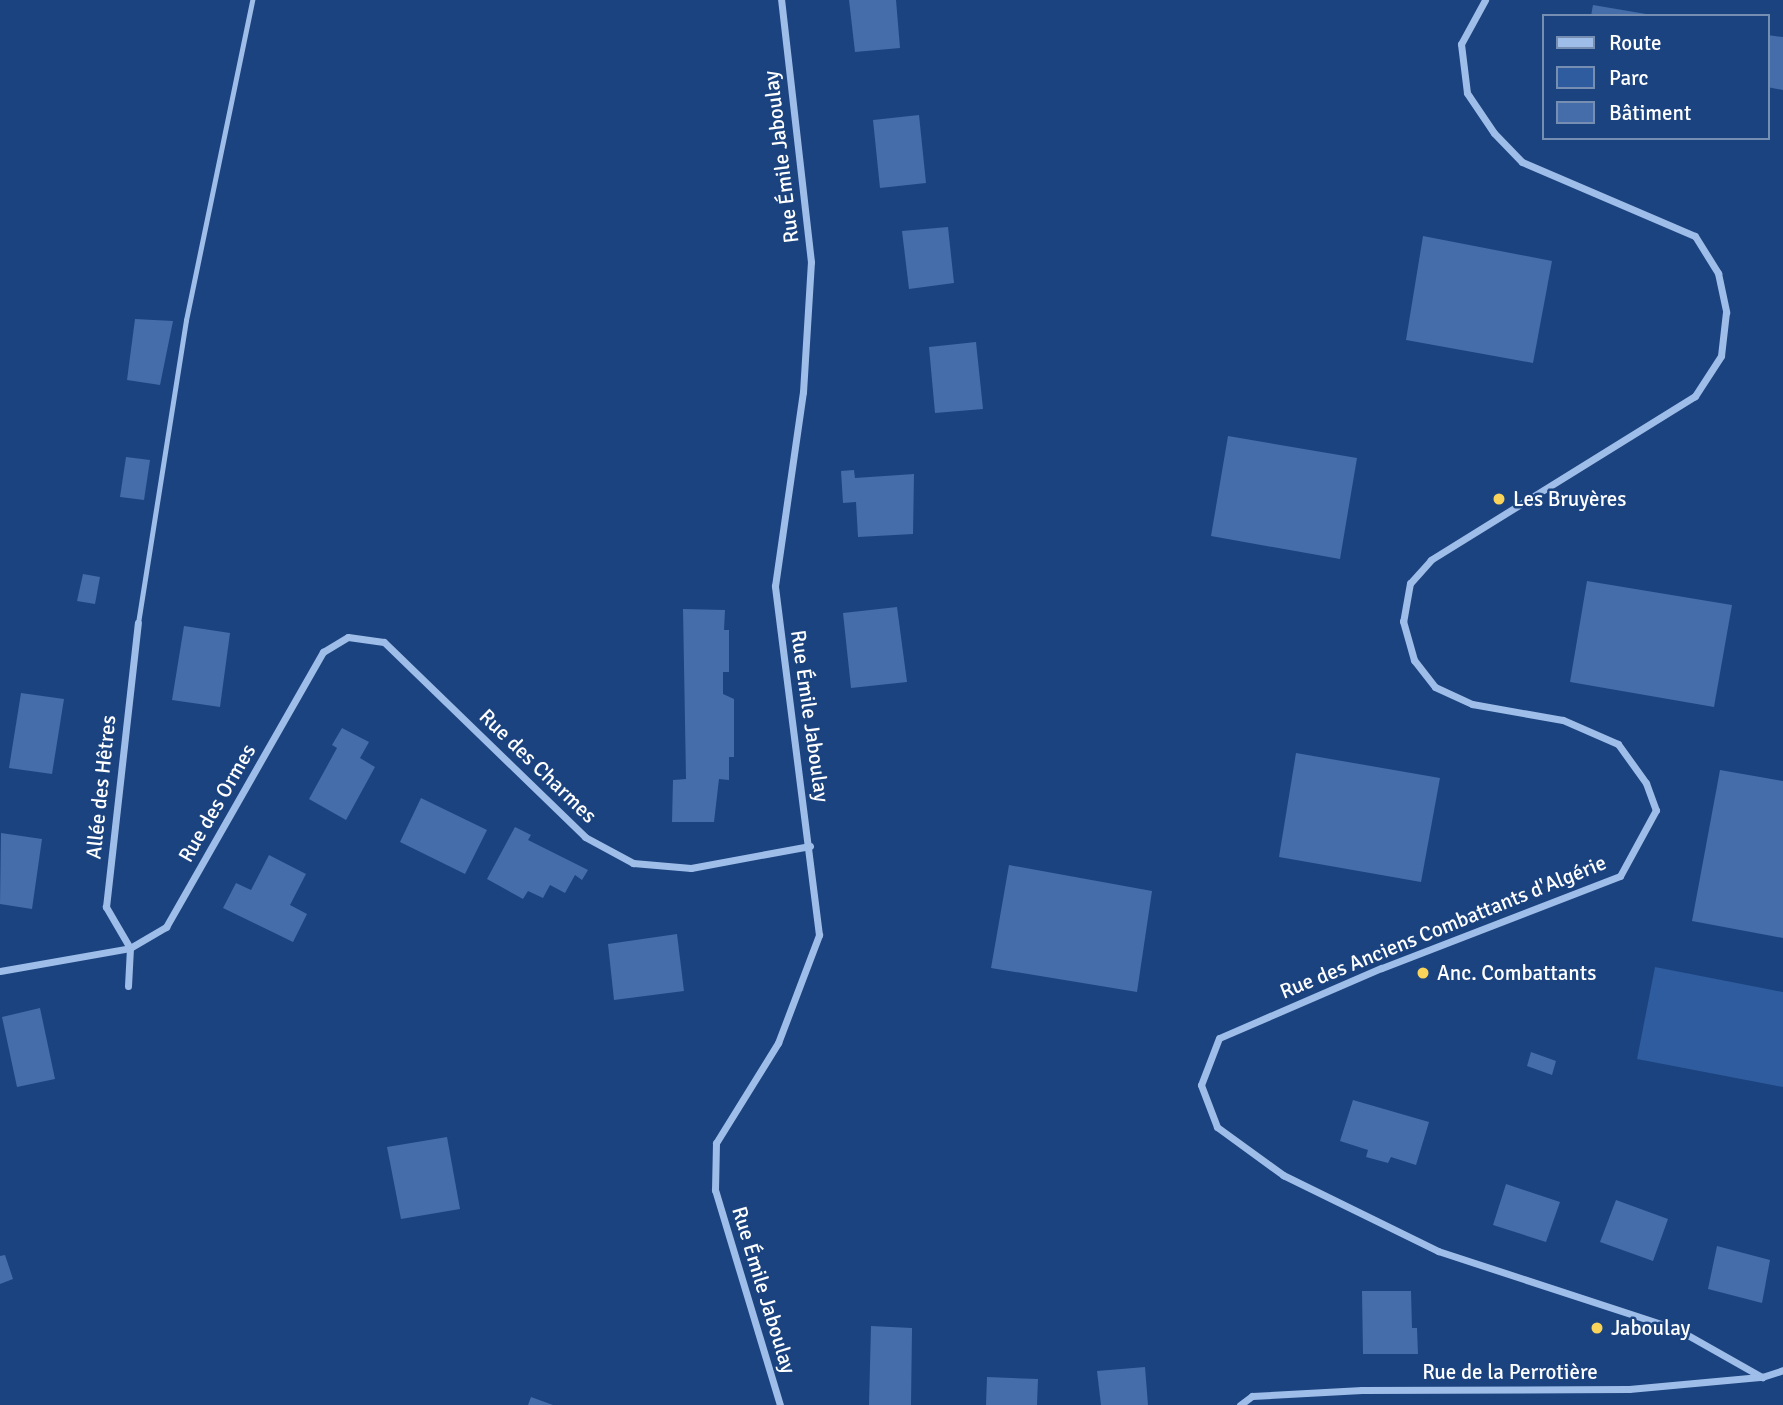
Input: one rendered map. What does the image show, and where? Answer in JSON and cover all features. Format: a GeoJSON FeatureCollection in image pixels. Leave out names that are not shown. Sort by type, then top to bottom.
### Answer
{"type":"FeatureCollection","features":[{"type":"Feature","properties":{"kind":"street","name":"Rue Émile Jaboulay"},"geometry":{"type":"LineString","coordinates":[[780,1405],[715,1190],[716,1143],[778,1043],[820,935],[775,586],[803,392],[811,262],[781,0]]}},
{"type":"Feature","properties":{"kind":"street","name":"Rue des Anciens Combattants d'Algérie"},"geometry":{"type":"LineString","coordinates":[[1485,0],[1461,44],[1467,93],[1494,133],[1522,162],[1695,236],[1718,273],[1726,312],[1721,356],[1695,396],[1431,561],[1410,583],[1404,621],[1414,660],[1435,687],[1472,704],[1563,720],[1618,744],[1646,783],[1656,810],[1620,876],[1381,968],[1219,1038],[1201,1085],[1217,1127],[1283,1175],[1438,1251],[1677,1329],[1762,1377]]}},
{"type":"Feature","properties":{"kind":"street","name":"Allée des Hêtres"},"geometry":{"type":"LineString","coordinates":[[130,948],[106,907],[138,623]]}},
{"type":"Feature","properties":{"kind":"street","name":"Rue des Charmes"},"geometry":{"type":"LineString","coordinates":[[348,637],[384,642],[585,837],[633,863],[691,868],[810,846]]}},
{"type":"Feature","properties":{"kind":"street","name":"Rue des Ormes"},"geometry":{"type":"LineString","coordinates":[[0,971],[130,948],[166,928],[323,652],[348,637]]}},
{"type":"Feature","properties":{"kind":"street"},"geometry":{"type":"LineString","coordinates":[[128,986],[130,948]]}},
{"type":"Feature","properties":{"kind":"street","name":"Rue de la Perrotière"},"geometry":{"type":"LineString","coordinates":[[1240,1405],[1252,1396],[1348,1390],[1629,1389],[1762,1377],[1783,1370]]}},
{"type":"Feature","properties":{"kind":"lane"},"geometry":{"type":"LineString","coordinates":[[138,623],[186,320],[252,0]]}},
{"type":"Feature","properties":{"kind":"green space"},"geometry":{"type":"Polygon","coordinates":[[[1655,967],[1783,992],[1783,1087],[1637,1059],[1655,967]]]}},
{"type":"Feature","properties":{"kind":"building"},"geometry":{"type":"Polygon","coordinates":[[[849,0],[896,0],[900,48],[855,52],[849,0]]]}},
{"type":"Feature","properties":{"kind":"building"},"geometry":{"type":"Polygon","coordinates":[[[1593,5],[1646,14],[1591,14],[1593,5]]]}},
{"type":"Feature","properties":{"kind":"building"},"geometry":{"type":"Polygon","coordinates":[[[1769,35],[1783,37],[1783,90],[1769,87],[1769,35]]]}},
{"type":"Feature","properties":{"kind":"building"},"geometry":{"type":"Polygon","coordinates":[[[919,115],[926,183],[880,188],[873,120],[919,115]]]}},
{"type":"Feature","properties":{"kind":"building"},"geometry":{"type":"Polygon","coordinates":[[[948,227],[954,283],[909,289],[902,231],[948,227]]]}},
{"type":"Feature","properties":{"kind":"building"},"geometry":{"type":"Polygon","coordinates":[[[1423,236],[1552,261],[1533,363],[1406,340],[1423,236]]]}},
{"type":"Feature","properties":{"kind":"building"},"geometry":{"type":"Polygon","coordinates":[[[135,319],[173,321],[160,385],[127,380],[135,319]]]}},
{"type":"Feature","properties":{"kind":"building"},"geometry":{"type":"Polygon","coordinates":[[[976,342],[983,409],[935,413],[929,347],[976,342]]]}},
{"type":"Feature","properties":{"kind":"building"},"geometry":{"type":"Polygon","coordinates":[[[1228,436],[1357,458],[1340,559],[1211,536],[1228,436]]]}},
{"type":"Feature","properties":{"kind":"building"},"geometry":{"type":"Polygon","coordinates":[[[126,457],[150,460],[144,500],[120,497],[126,457]]]}},
{"type":"Feature","properties":{"kind":"building"},"geometry":{"type":"Polygon","coordinates":[[[854,470],[855,478],[914,474],[913,534],[858,537],[856,502],[843,503],[841,471],[854,470]]]}},
{"type":"Feature","properties":{"kind":"building"},"geometry":{"type":"Polygon","coordinates":[[[83,574],[100,577],[95,604],[77,601],[83,574]]]}},
{"type":"Feature","properties":{"kind":"building"},"geometry":{"type":"Polygon","coordinates":[[[1587,581],[1732,605],[1714,707],[1570,682],[1587,581]]]}},
{"type":"Feature","properties":{"kind":"building"},"geometry":{"type":"Polygon","coordinates":[[[897,607],[907,682],[851,688],[843,613],[897,607]]]}},
{"type":"Feature","properties":{"kind":"building"},"geometry":{"type":"Polygon","coordinates":[[[683,609],[725,610],[724,630],[729,630],[729,672],[723,672],[723,694],[734,699],[734,757],[729,757],[729,780],[719,779],[714,822],[672,822],[673,780],[686,779],[683,609]]]}},
{"type":"Feature","properties":{"kind":"building"},"geometry":{"type":"Polygon","coordinates":[[[184,626],[230,633],[220,707],[172,700],[184,626]]]}},
{"type":"Feature","properties":{"kind":"building"},"geometry":{"type":"Polygon","coordinates":[[[21,693],[64,699],[52,774],[9,768],[21,693]]]}},
{"type":"Feature","properties":{"kind":"building"},"geometry":{"type":"Polygon","coordinates":[[[342,728],[369,742],[360,758],[375,767],[346,820],[309,799],[337,748],[332,745],[342,728]]]}},
{"type":"Feature","properties":{"kind":"building"},"geometry":{"type":"Polygon","coordinates":[[[1296,753],[1440,778],[1421,882],[1279,857],[1296,753]]]}},
{"type":"Feature","properties":{"kind":"building"},"geometry":{"type":"Polygon","coordinates":[[[1720,770],[1783,781],[1783,938],[1692,921],[1720,770]]]}},
{"type":"Feature","properties":{"kind":"building"},"geometry":{"type":"Polygon","coordinates":[[[421,798],[487,830],[465,874],[400,842],[421,798]]]}},
{"type":"Feature","properties":{"kind":"building"},"geometry":{"type":"Polygon","coordinates":[[[515,827],[531,835],[528,840],[588,870],[582,880],[575,875],[565,893],[550,885],[543,898],[528,891],[523,899],[487,879],[515,827]]]}},
{"type":"Feature","properties":{"kind":"building"},"geometry":{"type":"Polygon","coordinates":[[[1,833],[42,839],[32,909],[0,904],[1,833]]]}},
{"type":"Feature","properties":{"kind":"building"},"geometry":{"type":"Polygon","coordinates":[[[269,855],[306,874],[290,905],[307,914],[293,942],[223,908],[236,883],[251,890],[269,855]]]}},
{"type":"Feature","properties":{"kind":"building"},"geometry":{"type":"Polygon","coordinates":[[[1009,865],[1152,891],[1137,992],[991,968],[1009,865]]]}},
{"type":"Feature","properties":{"kind":"building"},"geometry":{"type":"Polygon","coordinates":[[[677,934],[684,991],[614,1000],[608,944],[677,934]]]}},
{"type":"Feature","properties":{"kind":"building"},"geometry":{"type":"Polygon","coordinates":[[[40,1008],[55,1079],[17,1087],[2,1017],[40,1008]]]}},
{"type":"Feature","properties":{"kind":"building"},"geometry":{"type":"Polygon","coordinates":[[[1531,1052],[1556,1061],[1552,1075],[1527,1066],[1531,1052]]]}},
{"type":"Feature","properties":{"kind":"building"},"geometry":{"type":"Polygon","coordinates":[[[1353,1100],[1429,1122],[1416,1165],[1391,1157],[1388,1163],[1366,1157],[1368,1150],[1340,1141],[1353,1100]]]}},
{"type":"Feature","properties":{"kind":"building"},"geometry":{"type":"Polygon","coordinates":[[[447,1137],[460,1209],[401,1219],[387,1147],[447,1137]]]}},
{"type":"Feature","properties":{"kind":"building"},"geometry":{"type":"Polygon","coordinates":[[[1506,1184],[1560,1202],[1546,1242],[1493,1225],[1506,1184]]]}},
{"type":"Feature","properties":{"kind":"building"},"geometry":{"type":"Polygon","coordinates":[[[1616,1200],[1668,1219],[1653,1261],[1600,1242],[1616,1200]]]}},
{"type":"Feature","properties":{"kind":"building"},"geometry":{"type":"Polygon","coordinates":[[[1717,1246],[1770,1260],[1762,1303],[1708,1289],[1717,1246]]]}},
{"type":"Feature","properties":{"kind":"building"},"geometry":{"type":"Polygon","coordinates":[[[5,1255],[13,1279],[0,1284],[0,1256],[5,1255]]]}},
{"type":"Feature","properties":{"kind":"building"},"geometry":{"type":"Polygon","coordinates":[[[1362,1291],[1411,1291],[1412,1328],[1417,1328],[1418,1354],[1363,1354],[1362,1291]]]}},
{"type":"Feature","properties":{"kind":"building"},"geometry":{"type":"Polygon","coordinates":[[[871,1326],[912,1328],[911,1405],[869,1405],[871,1326]]]}},
{"type":"Feature","properties":{"kind":"building"},"geometry":{"type":"Polygon","coordinates":[[[1145,1367],[1148,1405],[1101,1405],[1097,1371],[1145,1367]]]}},
{"type":"Feature","properties":{"kind":"building"},"geometry":{"type":"Polygon","coordinates":[[[987,1377],[1038,1379],[1037,1405],[986,1405],[987,1377]]]}},
{"type":"Feature","properties":{"kind":"building"},"geometry":{"type":"Polygon","coordinates":[[[531,1397],[553,1405],[528,1405],[531,1397]]]}},
{"type":"Feature","properties":{"kind":"place","name":"Les Bruyères"},"geometry":{"type":"Point","coordinates":[1499,499]}},
{"type":"Feature","properties":{"kind":"place","name":"Anc. Combattants"},"geometry":{"type":"Point","coordinates":[1423,973]}},
{"type":"Feature","properties":{"kind":"place","name":"Jaboulay"},"geometry":{"type":"Point","coordinates":[1597,1328]}}]}
